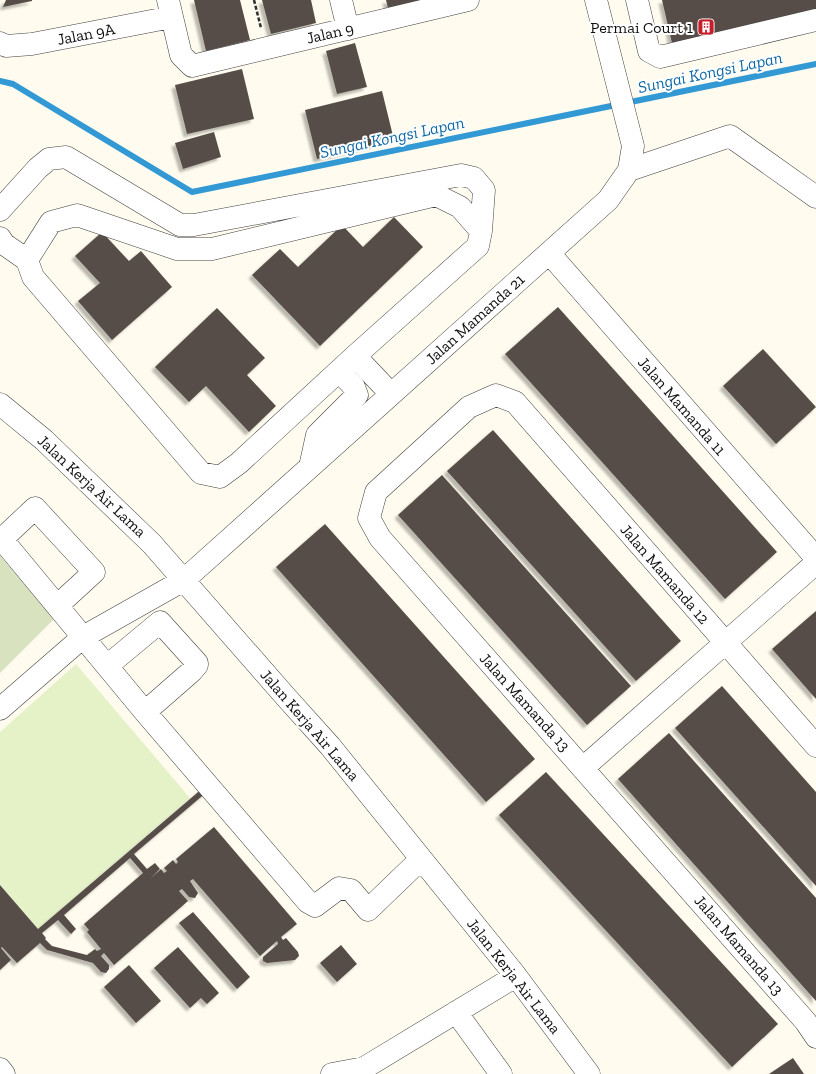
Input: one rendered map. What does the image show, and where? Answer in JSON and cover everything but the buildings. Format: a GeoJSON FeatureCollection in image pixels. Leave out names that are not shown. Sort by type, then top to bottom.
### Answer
{"type":"FeatureCollection","features":[{"type":"Feature","properties":{"kind":"street"},"geometry":{"type":"LineString","coordinates":[[341,0],[348,28]]}},
{"type":"Feature","properties":{"kind":"street"},"geometry":{"type":"LineString","coordinates":[[596,0],[632,146],[630,170],[730,136],[816,197]]}},
{"type":"Feature","properties":{"kind":"street"},"geometry":{"type":"LineString","coordinates":[[637,0],[649,51],[660,57],[816,20]]}},
{"type":"Feature","properties":{"kind":"street","name":"Jalan 9"},"geometry":{"type":"LineString","coordinates":[[170,9],[181,55],[192,66],[460,1]]}},
{"type":"Feature","properties":{"kind":"street","name":"Jalan 9A"},"geometry":{"type":"LineString","coordinates":[[0,43],[6,46],[32,44],[170,9]]}},
{"type":"Feature","properties":{"kind":"street"},"geometry":{"type":"LineString","coordinates":[[0,210],[38,168],[50,159],[66,157],[180,225],[202,224],[460,175],[474,178],[484,190],[481,231],[478,246],[355,356],[239,463],[220,477],[201,473],[33,277],[27,260],[4,244],[0,238]]}},
{"type":"Feature","properties":{"kind":"street","name":"Jalan Mamanda 21"},"geometry":{"type":"LineString","coordinates":[[0,710],[83,637],[184,580],[608,200],[630,170]]}},
{"type":"Feature","properties":{"kind":"street"},"geometry":{"type":"LineString","coordinates":[[27,260],[50,222],[77,215],[177,249],[212,249],[436,195],[460,206],[481,231]]}},
{"type":"Feature","properties":{"kind":"street","name":"Jalan Mamanda 11"},"geometry":{"type":"LineString","coordinates":[[549,253],[816,558]]}},
{"type":"Feature","properties":{"kind":"street"},"geometry":{"type":"LineString","coordinates":[[355,356],[391,394]]}},
{"type":"Feature","properties":{"kind":"street"},"geometry":{"type":"LineString","coordinates":[[310,467],[317,434],[357,395],[354,387],[340,371]]}},
{"type":"Feature","properties":{"kind":"street","name":"Jalan Mamanda 13"},"geometry":{"type":"LineString","coordinates":[[515,402],[496,395],[470,407],[376,492],[369,518],[380,538],[806,1022],[816,1037]]}},
{"type":"Feature","properties":{"kind":"street","name":"Jalan Mamanda 12"},"geometry":{"type":"LineString","coordinates":[[515,402],[816,746]]}},
{"type":"Feature","properties":{"kind":"street","name":"Jalan Kerja Air Lama"},"geometry":{"type":"LineString","coordinates":[[0,404],[56,451],[152,544],[330,746],[516,976],[589,1074]]}},
{"type":"Feature","properties":{"kind":"street"},"geometry":{"type":"LineString","coordinates":[[57,606],[94,572],[35,508],[1,538],[57,606],[145,712],[308,902],[316,906],[340,888],[351,890],[368,910],[422,859]]}},
{"type":"Feature","properties":{"kind":"street"},"geometry":{"type":"LineString","coordinates":[[583,768],[816,563]]}},
{"type":"Feature","properties":{"kind":"street"},"geometry":{"type":"LineString","coordinates":[[107,666],[160,622],[197,663],[197,666],[192,671],[145,712]]}},
{"type":"Feature","properties":{"kind":"street"},"geometry":{"type":"LineString","coordinates":[[332,1074],[364,1068],[516,976]]}},
{"type":"Feature","properties":{"kind":"street"},"geometry":{"type":"LineString","coordinates":[[456,1012],[501,1074]]}},
{"type":"Feature","properties":{"kind":"street"},"geometry":{"type":"LineString","coordinates":[[0,1069],[4,1074]]}},
{"type":"Feature","properties":{"kind":"path"},"geometry":{"type":"LineString","coordinates":[[254,0],[266,48]]}},
{"type":"Feature","properties":{"kind":"green space"},"geometry":{"type":"Polygon","coordinates":[[[0,556],[54,619],[0,673],[0,556]]]}},
{"type":"Feature","properties":{"kind":"green space"},"geometry":{"type":"Polygon","coordinates":[[[76,664],[190,798],[38,929],[0,885],[0,732],[76,664]]]}},
{"type":"Feature","properties":{"kind":"waterway","name":"Sungai Kongsi Lapan"},"geometry":{"type":"LineString","coordinates":[[0,81],[13,84],[192,192],[816,64]]}},
{"type":"Feature","properties":{"kind":"place","name":"Permai Court 1"},"geometry":{"type":"Point","coordinates":[706,27]}}]}
